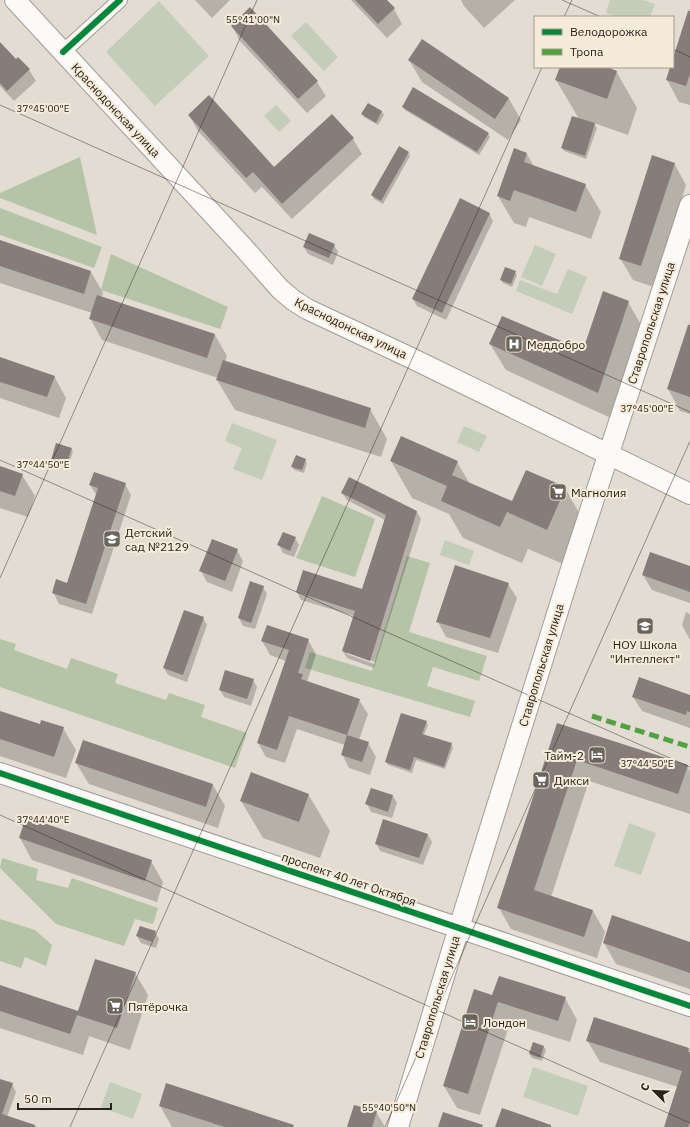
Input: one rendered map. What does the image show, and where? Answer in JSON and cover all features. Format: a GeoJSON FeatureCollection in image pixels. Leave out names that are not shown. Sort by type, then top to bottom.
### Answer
{"type":"FeatureCollection","features":[{"type":"Feature","properties":{"kind":"main road","name":"Краснодонская улица"},"geometry":{"type":"LineString","coordinates":[[15,0],[280,289],[293,300],[307,309],[690,494]]}},
{"type":"Feature","properties":{"kind":"main road","name":"Ставропольская улица"},"geometry":{"type":"LineString","coordinates":[[398,1127],[608,454],[690,205]]}},
{"type":"Feature","properties":{"kind":"main road","name":"проспект 40 лет Октября"},"geometry":{"type":"LineString","coordinates":[[0,773],[690,1006]]}},
{"type":"Feature","properties":{"kind":"street"},"geometry":{"type":"LineString","coordinates":[[63,52],[120,0]]}},
{"type":"Feature","properties":{"kind":"green space"},"geometry":{"type":"Polygon","coordinates":[[[610,0],[643,0],[655,4],[650,16],[614,16],[606,13],[610,0]]]}},
{"type":"Feature","properties":{"kind":"green space"},"geometry":{"type":"Polygon","coordinates":[[[159,1],[209,56],[155,106],[106,52],[159,1]]]}},
{"type":"Feature","properties":{"kind":"green space"},"geometry":{"type":"Polygon","coordinates":[[[306,22],[338,57],[324,71],[291,36],[306,22]]]}},
{"type":"Feature","properties":{"kind":"green space"},"geometry":{"type":"Polygon","coordinates":[[[276,105],[291,121],[279,132],[264,116],[276,105]]]}},
{"type":"Feature","properties":{"kind":"green space"},"geometry":{"type":"Polygon","coordinates":[[[80,157],[97,235],[0,198],[0,193],[80,157]]]}},
{"type":"Feature","properties":{"kind":"green space"},"geometry":{"type":"Polygon","coordinates":[[[0,208],[102,247],[94,268],[0,235],[0,208]]]}},
{"type":"Feature","properties":{"kind":"green space"},"geometry":{"type":"Polygon","coordinates":[[[535,245],[556,254],[542,286],[521,277],[535,245]]]}},
{"type":"Feature","properties":{"kind":"green space"},"geometry":{"type":"Polygon","coordinates":[[[111,254],[228,307],[220,329],[101,290],[111,254]]]}},
{"type":"Feature","properties":{"kind":"green space"},"geometry":{"type":"Polygon","coordinates":[[[568,269],[587,277],[572,314],[516,291],[520,280],[557,294],[568,269]]]}},
{"type":"Feature","properties":{"kind":"green space"},"geometry":{"type":"Polygon","coordinates":[[[232,423],[277,440],[262,480],[233,469],[242,448],[225,441],[232,423]]]}},
{"type":"Feature","properties":{"kind":"green space"},"geometry":{"type":"Polygon","coordinates":[[[464,426],[487,436],[479,452],[457,442],[464,426]]]}},
{"type":"Feature","properties":{"kind":"green space"},"geometry":{"type":"Polygon","coordinates":[[[322,496],[375,519],[355,577],[296,558],[322,496]]]}},
{"type":"Feature","properties":{"kind":"green space"},"geometry":{"type":"Polygon","coordinates":[[[445,540],[474,551],[469,565],[440,555],[445,540]]]}},
{"type":"Feature","properties":{"kind":"green space"},"geometry":{"type":"Polygon","coordinates":[[[407,556],[430,563],[409,632],[487,656],[479,681],[433,667],[427,686],[475,701],[470,717],[305,668],[310,652],[372,671],[407,556]]]}},
{"type":"Feature","properties":{"kind":"green space"},"geometry":{"type":"Polygon","coordinates":[[[0,639],[16,644],[14,650],[67,669],[71,658],[118,674],[115,683],[166,700],[169,693],[205,705],[201,717],[247,733],[235,768],[0,687],[0,639]]]}},
{"type":"Feature","properties":{"kind":"green space"},"geometry":{"type":"Polygon","coordinates":[[[629,823],[656,833],[641,875],[614,866],[629,823]]]}},
{"type":"Feature","properties":{"kind":"green space"},"geometry":{"type":"Polygon","coordinates":[[[2,858],[38,869],[36,880],[68,888],[72,878],[158,908],[153,924],[135,919],[124,946],[56,924],[0,868],[2,858]]]}},
{"type":"Feature","properties":{"kind":"green space"},"geometry":{"type":"Polygon","coordinates":[[[0,919],[35,930],[52,945],[46,966],[25,957],[21,968],[0,961],[0,919]]]}},
{"type":"Feature","properties":{"kind":"green space"},"geometry":{"type":"Polygon","coordinates":[[[533,1067],[588,1086],[578,1116],[523,1097],[533,1067]]]}},
{"type":"Feature","properties":{"kind":"green space"},"geometry":{"type":"Polygon","coordinates":[[[110,1082],[142,1094],[133,1119],[101,1107],[110,1082]]]}},
{"type":"Feature","properties":{"kind":"building"},"geometry":{"type":"Polygon","coordinates":[[[355,0],[387,0],[395,8],[378,24],[355,0]]]}},
{"type":"Feature","properties":{"kind":"building"},"geometry":{"type":"Polygon","coordinates":[[[250,7],[318,81],[298,99],[231,26],[250,7]]]}},
{"type":"Feature","properties":{"kind":"building"},"geometry":{"type":"Polygon","coordinates":[[[688,11],[690,11],[690,74],[686,86],[666,80],[670,68],[674,68],[674,55],[688,11]]]}},
{"type":"Feature","properties":{"kind":"building"},"geometry":{"type":"Polygon","coordinates":[[[422,39],[509,98],[495,119],[408,60],[422,39]]]}},
{"type":"Feature","properties":{"kind":"building"},"geometry":{"type":"Polygon","coordinates":[[[0,42],[16,59],[18,57],[30,69],[7,91],[0,83],[0,42]]]}},
{"type":"Feature","properties":{"kind":"building"},"geometry":{"type":"Polygon","coordinates":[[[560,68],[610,68],[617,71],[607,99],[555,80],[560,68]]]}},
{"type":"Feature","properties":{"kind":"building"},"geometry":{"type":"Polygon","coordinates":[[[413,87],[489,133],[477,152],[402,107],[413,87]]]}},
{"type":"Feature","properties":{"kind":"building"},"geometry":{"type":"Polygon","coordinates":[[[209,95],[274,167],[332,114],[354,138],[282,204],[253,172],[246,178],[188,115],[209,95]]]}},
{"type":"Feature","properties":{"kind":"building"},"geometry":{"type":"Polygon","coordinates":[[[368,103],[382,111],[376,123],[361,114],[368,103]]]}},
{"type":"Feature","properties":{"kind":"building"},"geometry":{"type":"Polygon","coordinates":[[[572,116],[595,123],[585,156],[561,148],[572,116]]]}},
{"type":"Feature","properties":{"kind":"building"},"geometry":{"type":"Polygon","coordinates":[[[399,146],[409,152],[381,201],[371,195],[399,146]]]}},
{"type":"Feature","properties":{"kind":"building"},"geometry":{"type":"Polygon","coordinates":[[[514,148],[527,153],[524,162],[586,184],[576,212],[514,190],[510,201],[497,196],[514,148]]]}},
{"type":"Feature","properties":{"kind":"building"},"geometry":{"type":"Polygon","coordinates":[[[652,155],[675,163],[641,266],[619,259],[652,155]]]}},
{"type":"Feature","properties":{"kind":"building"},"geometry":{"type":"Polygon","coordinates":[[[460,198],[490,213],[442,313],[412,299],[460,198]]]}},
{"type":"Feature","properties":{"kind":"building"},"geometry":{"type":"Polygon","coordinates":[[[309,233],[335,244],[329,258],[303,247],[309,233]]]}},
{"type":"Feature","properties":{"kind":"building"},"geometry":{"type":"Polygon","coordinates":[[[0,240],[91,271],[84,294],[0,266],[0,240]]]}},
{"type":"Feature","properties":{"kind":"building"},"geometry":{"type":"Polygon","coordinates":[[[505,267],[516,271],[511,284],[500,280],[505,267]]]}},
{"type":"Feature","properties":{"kind":"building"},"geometry":{"type":"Polygon","coordinates":[[[603,291],[629,301],[598,393],[489,344],[502,316],[583,350],[603,291]]]}},
{"type":"Feature","properties":{"kind":"building"},"geometry":{"type":"Polygon","coordinates":[[[97,295],[215,334],[207,358],[89,319],[97,295]]]}},
{"type":"Feature","properties":{"kind":"building"},"geometry":{"type":"Polygon","coordinates":[[[688,325],[690,325],[690,397],[667,389],[688,325]]]}},
{"type":"Feature","properties":{"kind":"building"},"geometry":{"type":"Polygon","coordinates":[[[0,357],[55,376],[47,397],[0,382],[0,357]]]}},
{"type":"Feature","properties":{"kind":"building"},"geometry":{"type":"Polygon","coordinates":[[[223,360],[371,408],[365,428],[216,380],[223,360]]]}},
{"type":"Feature","properties":{"kind":"building"},"geometry":{"type":"Polygon","coordinates":[[[401,436],[458,461],[452,475],[512,501],[526,470],[566,487],[547,530],[507,512],[500,527],[441,501],[447,486],[390,461],[401,436]]]}},
{"type":"Feature","properties":{"kind":"building"},"geometry":{"type":"Polygon","coordinates":[[[56,443],[72,448],[66,465],[51,460],[56,443]]]}},
{"type":"Feature","properties":{"kind":"building"},"geometry":{"type":"Polygon","coordinates":[[[296,455],[306,459],[302,470],[291,467],[296,455]]]}},
{"type":"Feature","properties":{"kind":"building"},"geometry":{"type":"Polygon","coordinates":[[[0,466],[23,474],[15,496],[0,491],[0,466]]]}},
{"type":"Feature","properties":{"kind":"building"},"geometry":{"type":"Polygon","coordinates":[[[94,472],[126,483],[86,604],[52,593],[56,579],[67,583],[98,488],[89,485],[94,472]]]}},
{"type":"Feature","properties":{"kind":"building"},"geometry":{"type":"Polygon","coordinates":[[[349,477],[417,511],[370,661],[342,651],[355,611],[296,592],[303,570],[362,589],[386,515],[341,493],[349,477]]]}},
{"type":"Feature","properties":{"kind":"building"},"geometry":{"type":"Polygon","coordinates":[[[283,532],[296,537],[290,551],[277,545],[283,532]]]}},
{"type":"Feature","properties":{"kind":"building"},"geometry":{"type":"Polygon","coordinates":[[[212,539],[238,549],[225,581],[199,571],[212,539]]]}},
{"type":"Feature","properties":{"kind":"building"},"geometry":{"type":"Polygon","coordinates":[[[650,552],[690,566],[690,592],[642,575],[650,552]]]}},
{"type":"Feature","properties":{"kind":"building"},"geometry":{"type":"Polygon","coordinates":[[[455,565],[509,583],[490,638],[436,622],[455,565]]]}},
{"type":"Feature","properties":{"kind":"building"},"geometry":{"type":"Polygon","coordinates":[[[250,581],[264,586],[251,623],[238,618],[250,581]]]}},
{"type":"Feature","properties":{"kind":"building"},"geometry":{"type":"Polygon","coordinates":[[[184,610],[204,617],[183,675],[163,668],[184,610]]]}},
{"type":"Feature","properties":{"kind":"building"},"geometry":{"type":"Polygon","coordinates":[[[267,625],[309,639],[298,673],[303,674],[301,679],[360,699],[347,735],[289,716],[277,750],[257,743],[289,650],[261,641],[267,625]]]}},
{"type":"Feature","properties":{"kind":"building"},"geometry":{"type":"Polygon","coordinates":[[[225,670],[254,679],[247,699],[219,690],[225,670]]]}},
{"type":"Feature","properties":{"kind":"building"},"geometry":{"type":"Polygon","coordinates":[[[639,677],[690,695],[690,712],[687,711],[686,715],[632,697],[639,677]]]}},
{"type":"Feature","properties":{"kind":"building"},"geometry":{"type":"Polygon","coordinates":[[[0,711],[40,724],[41,720],[64,727],[54,757],[0,739],[0,711]]]}},
{"type":"Feature","properties":{"kind":"building"},"geometry":{"type":"Polygon","coordinates":[[[401,713],[427,721],[422,734],[452,743],[444,767],[414,757],[410,770],[385,762],[401,713]]]}},
{"type":"Feature","properties":{"kind":"building"},"geometry":{"type":"Polygon","coordinates":[[[557,723],[688,765],[678,794],[577,760],[534,890],[593,910],[584,937],[497,908],[557,723]]]}},
{"type":"Feature","properties":{"kind":"building"},"geometry":{"type":"Polygon","coordinates":[[[347,735],[369,742],[362,762],[341,755],[347,735]]]}},
{"type":"Feature","properties":{"kind":"building"},"geometry":{"type":"Polygon","coordinates":[[[83,740],[213,784],[206,807],[75,763],[83,740]]]}},
{"type":"Feature","properties":{"kind":"building"},"geometry":{"type":"Polygon","coordinates":[[[251,772],[309,794],[299,822],[240,801],[251,772]]]}},
{"type":"Feature","properties":{"kind":"building"},"geometry":{"type":"Polygon","coordinates":[[[371,788],[393,795],[388,812],[365,804],[371,788]]]}},
{"type":"Feature","properties":{"kind":"building"},"geometry":{"type":"Polygon","coordinates":[[[26,817],[152,860],[145,881],[19,838],[26,817]]]}},
{"type":"Feature","properties":{"kind":"building"},"geometry":{"type":"Polygon","coordinates":[[[383,819],[428,834],[419,858],[375,844],[383,819]]]}},
{"type":"Feature","properties":{"kind":"building"},"geometry":{"type":"Polygon","coordinates":[[[612,915],[690,942],[690,973],[603,943],[612,915]]]}},
{"type":"Feature","properties":{"kind":"building"},"geometry":{"type":"Polygon","coordinates":[[[140,926],[156,931],[152,942],[136,936],[140,926]]]}},
{"type":"Feature","properties":{"kind":"building"},"geometry":{"type":"Polygon","coordinates":[[[95,959],[136,972],[117,1028],[77,1015],[70,1034],[0,1011],[0,985],[78,1011],[95,959]]]}},
{"type":"Feature","properties":{"kind":"building"},"geometry":{"type":"Polygon","coordinates":[[[499,976],[566,997],[558,1021],[498,1002],[468,1094],[443,1086],[474,989],[492,995],[499,976]]]}},
{"type":"Feature","properties":{"kind":"building"},"geometry":{"type":"Polygon","coordinates":[[[594,1017],[689,1048],[685,1063],[688,1052],[690,1052],[690,1122],[688,1127],[664,1127],[682,1071],[586,1041],[594,1017]]]}},
{"type":"Feature","properties":{"kind":"building"},"geometry":{"type":"Polygon","coordinates":[[[533,1042],[544,1046],[540,1058],[529,1054],[533,1042]]]}},
{"type":"Feature","properties":{"kind":"building"},"geometry":{"type":"Polygon","coordinates":[[[0,1079],[13,1083],[2,1114],[35,1125],[35,1127],[0,1127],[0,1079]]]}},
{"type":"Feature","properties":{"kind":"building"},"geometry":{"type":"Polygon","coordinates":[[[166,1083],[294,1125],[293,1127],[225,1127],[159,1106],[166,1083]]]}},
{"type":"Feature","properties":{"kind":"building"},"geometry":{"type":"Polygon","coordinates":[[[354,1105],[377,1111],[372,1127],[347,1127],[354,1105]]]}},
{"type":"Feature","properties":{"kind":"building"},"geometry":{"type":"Polygon","coordinates":[[[502,1108],[551,1125],[551,1127],[495,1127],[502,1108]]]}},
{"type":"Feature","properties":{"kind":"building"},"geometry":{"type":"Polygon","coordinates":[[[443,1112],[483,1125],[482,1127],[438,1127],[443,1112]]]}},
{"type":"Feature","properties":{"kind":"marked path"},"geometry":{"type":"LineString","coordinates":[[592,716],[690,747]]}},
{"type":"Feature","properties":{"kind":"cycle path"},"geometry":{"type":"LineString","coordinates":[[63,52],[120,0]]}},
{"type":"Feature","properties":{"kind":"cycle path"},"geometry":{"type":"LineString","coordinates":[[0,773],[690,1006]]}},
{"type":"Feature","properties":{"kind":"place","name":"Меддобро"},"geometry":{"type":"Point","coordinates":[514,344]}},
{"type":"Feature","properties":{"kind":"place","name":"Магнолия"},"geometry":{"type":"Point","coordinates":[558,492]}},
{"type":"Feature","properties":{"kind":"place","name":"Детский сад №2129"},"geometry":{"type":"Point","coordinates":[112,539]}},
{"type":"Feature","properties":{"kind":"place","name":"НОУ Школа \"Интеллект\""},"geometry":{"type":"Point","coordinates":[645,626]}},
{"type":"Feature","properties":{"kind":"place","name":"Тайм-2"},"geometry":{"type":"Point","coordinates":[597,755]}},
{"type":"Feature","properties":{"kind":"place","name":"Дикси"},"geometry":{"type":"Point","coordinates":[541,780]}},
{"type":"Feature","properties":{"kind":"place","name":"Пятёрочка"},"geometry":{"type":"Point","coordinates":[115,1006]}},
{"type":"Feature","properties":{"kind":"place","name":"Лондон"},"geometry":{"type":"Point","coordinates":[470,1022]}}]}
